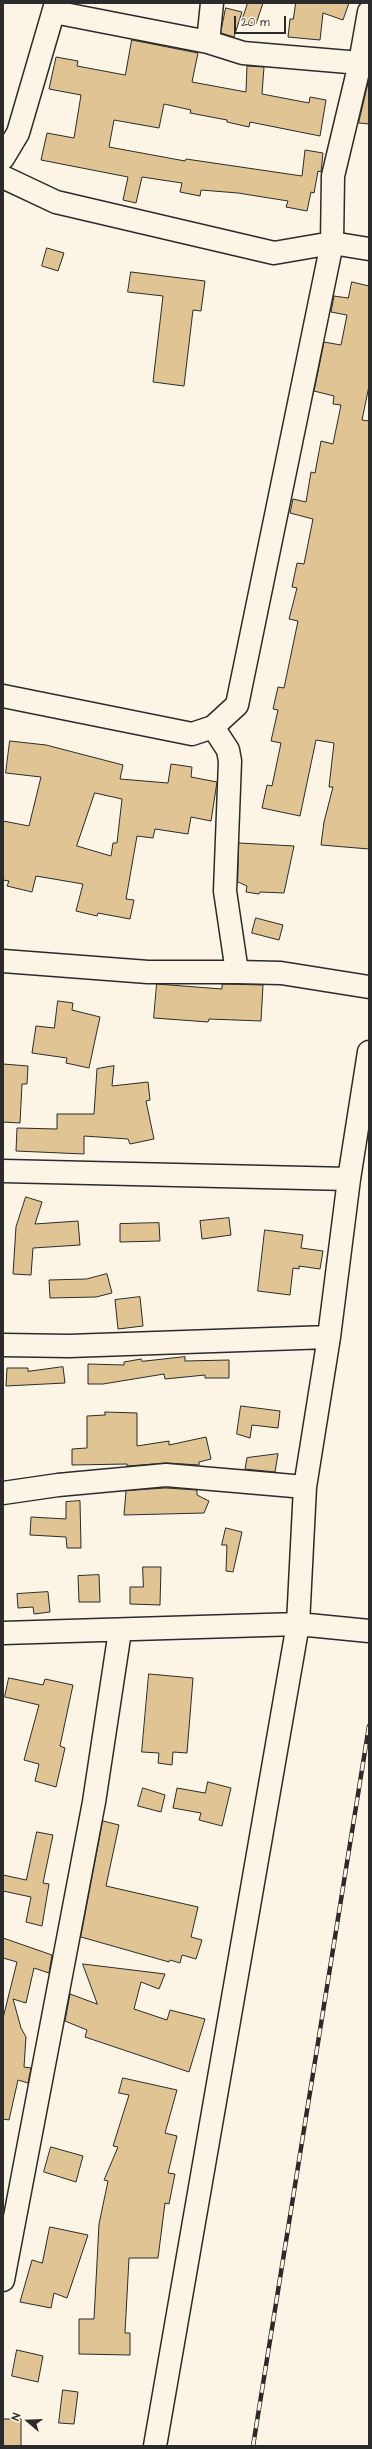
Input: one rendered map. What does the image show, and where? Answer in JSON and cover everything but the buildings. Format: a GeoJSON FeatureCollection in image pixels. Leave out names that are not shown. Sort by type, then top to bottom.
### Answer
{"type":"FeatureCollection","features":[{"type":"Feature","properties":{"kind":"street"},"geometry":{"type":"LineString","coordinates":[[208,42],[212,3]]}},
{"type":"Feature","properties":{"kind":"street"},"geometry":{"type":"LineString","coordinates":[[3,158],[18,133],[55,8],[208,42],[243,53],[360,63]]}},
{"type":"Feature","properties":{"kind":"street"},"geometry":{"type":"LineString","coordinates":[[3,696],[192,734],[213,727],[237,705],[332,243],[333,176],[360,63],[369,12]]}},
{"type":"Feature","properties":{"kind":"street"},"geometry":{"type":"LineString","coordinates":[[3,177],[56,202],[274,253],[332,243],[369,249]]}},
{"type":"Feature","properties":{"kind":"street"},"geometry":{"type":"LineString","coordinates":[[213,727],[228,750],[230,761],[225,891],[237,972]]}},
{"type":"Feature","properties":{"kind":"street"},"geometry":{"type":"LineString","coordinates":[[3,961],[148,972],[281,973],[369,987]]}},
{"type":"Feature","properties":{"kind":"street"},"geometry":{"type":"LineString","coordinates":[[155,2446],[298,1624],[305,1487],[329,1337],[349,1179],[369,1052]]}},
{"type":"Feature","properties":{"kind":"street"},"geometry":{"type":"LineString","coordinates":[[3,1171],[349,1179]]}},
{"type":"Feature","properties":{"kind":"street"},"geometry":{"type":"LineString","coordinates":[[3,1345],[69,1346],[329,1337]]}},
{"type":"Feature","properties":{"kind":"street"},"geometry":{"type":"LineString","coordinates":[[3,1493],[58,1485],[166,1475],[305,1487]]}},
{"type":"Feature","properties":{"kind":"street"},"geometry":{"type":"LineString","coordinates":[[3,1633],[120,1631],[298,1624],[369,1631]]}},
{"type":"Feature","properties":{"kind":"street"},"geometry":{"type":"LineString","coordinates":[[3,2280],[91,1818],[120,1631]]}},
{"type":"Feature","properties":{"kind":"railway"},"geometry":{"type":"LineString","coordinates":[[253,2446],[369,1726]]}}]}
